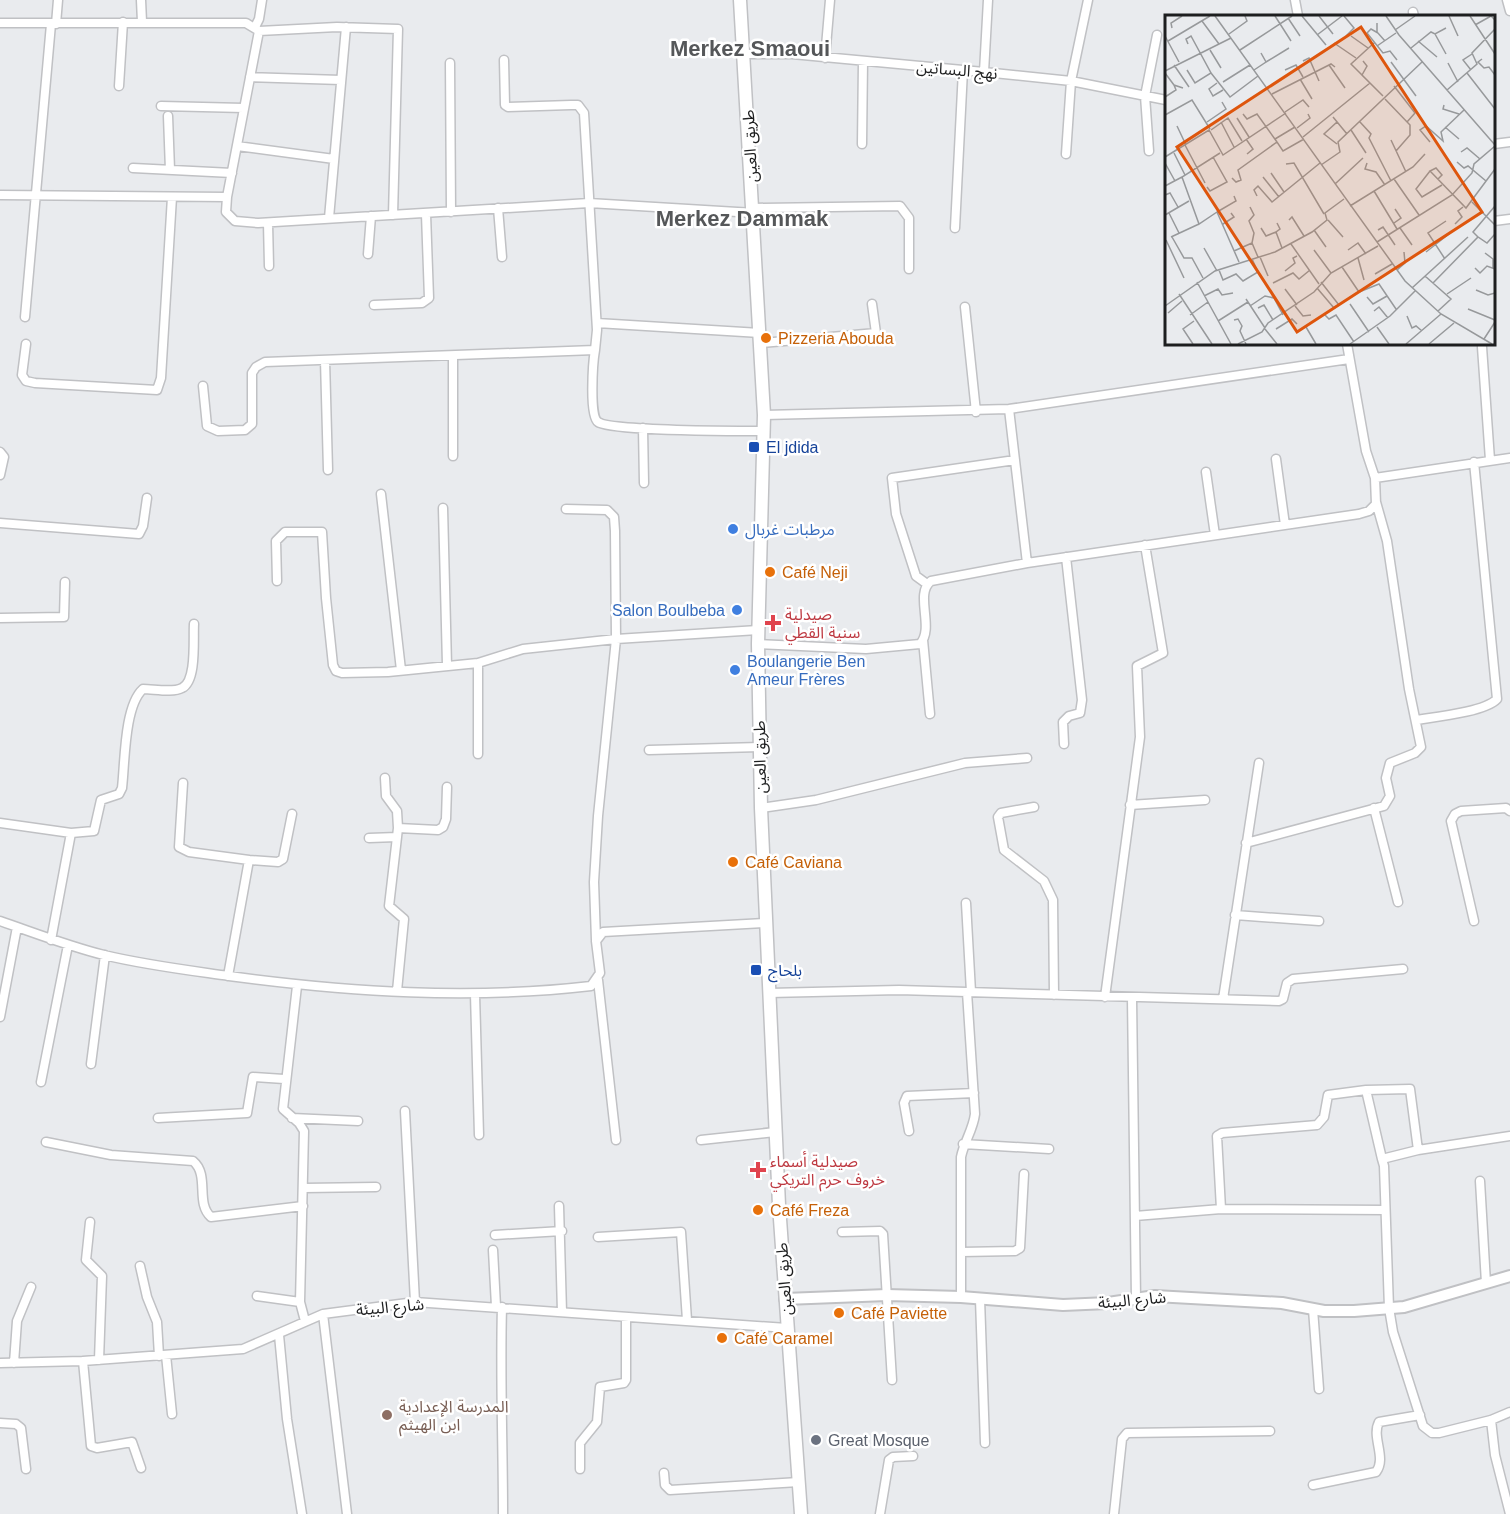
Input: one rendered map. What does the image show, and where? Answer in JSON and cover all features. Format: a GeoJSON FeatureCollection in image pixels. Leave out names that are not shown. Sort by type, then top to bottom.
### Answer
{"type":"FeatureCollection","features":[{"type":"Feature","properties":{"kind":"main road","name":"طريق العين"},"geometry":{"type":"LineString","coordinates":[[740,0],[745,54],[764,415],[758,630],[761,808],[775,1132],[801,1514]]}},
{"type":"Feature","properties":{"kind":"street"},"geometry":{"type":"LineString","coordinates":[[25,317],[53,24],[58,0]]}},
{"type":"Feature","properties":{"kind":"street"},"geometry":{"type":"LineString","coordinates":[[141,0],[142,22]]}},
{"type":"Feature","properties":{"kind":"street"},"geometry":{"type":"LineString","coordinates":[[262,0],[227,197],[226,212],[235,221],[268,223],[589,203],[753,211],[900,206],[909,218],[909,268]]}},
{"type":"Feature","properties":{"kind":"street"},"geometry":{"type":"LineString","coordinates":[[825,58],[830,0]]}},
{"type":"Feature","properties":{"kind":"street"},"geometry":{"type":"LineString","coordinates":[[984,72],[988,0]]}},
{"type":"Feature","properties":{"kind":"street"},"geometry":{"type":"LineString","coordinates":[[1066,154],[1071,81],[1088,0]]}},
{"type":"Feature","properties":{"kind":"street"},"geometry":{"type":"LineString","coordinates":[[1295,0],[1298,15]]}},
{"type":"Feature","properties":{"kind":"street"},"geometry":{"type":"LineString","coordinates":[[1508,0],[1510,11]]}},
{"type":"Feature","properties":{"kind":"street"},"geometry":{"type":"LineString","coordinates":[[119,86],[123,22]]}},
{"type":"Feature","properties":{"kind":"street"},"geometry":{"type":"LineString","coordinates":[[0,23],[246,23],[257,29],[346,27],[399,29],[393,215]]}},
{"type":"Feature","properties":{"kind":"street"},"geometry":{"type":"LineString","coordinates":[[329,218],[346,27]]}},
{"type":"Feature","properties":{"kind":"street"},"geometry":{"type":"LineString","coordinates":[[1149,151],[1145,96],[1157,35]]}},
{"type":"Feature","properties":{"kind":"street","name":"نهج البساتين"},"geometry":{"type":"LineString","coordinates":[[745,54],[863,61],[1071,81],[1165,100]]}},
{"type":"Feature","properties":{"kind":"street"},"geometry":{"type":"LineString","coordinates":[[504,60],[505,105],[508,107],[578,105],[583,110],[597,323],[593,391],[597,421],[643,428],[764,431]]}},
{"type":"Feature","properties":{"kind":"street"},"geometry":{"type":"LineString","coordinates":[[862,144],[863,61]]}},
{"type":"Feature","properties":{"kind":"street"},"geometry":{"type":"LineString","coordinates":[[450,63],[451,212]]}},
{"type":"Feature","properties":{"kind":"street"},"geometry":{"type":"LineString","coordinates":[[955,228],[963,70]]}},
{"type":"Feature","properties":{"kind":"street"},"geometry":{"type":"LineString","coordinates":[[250,77],[341,80]]}},
{"type":"Feature","properties":{"kind":"street"},"geometry":{"type":"LineString","coordinates":[[161,106],[244,108]]}},
{"type":"Feature","properties":{"kind":"street"},"geometry":{"type":"LineString","coordinates":[[168,117],[170,170]]}},
{"type":"Feature","properties":{"kind":"street"},"geometry":{"type":"LineString","coordinates":[[1495,144],[1510,142]]}},
{"type":"Feature","properties":{"kind":"street"},"geometry":{"type":"LineString","coordinates":[[237,146],[334,159]]}},
{"type":"Feature","properties":{"kind":"street"},"geometry":{"type":"LineString","coordinates":[[134,168],[232,173]]}},
{"type":"Feature","properties":{"kind":"street"},"geometry":{"type":"LineString","coordinates":[[0,195],[227,197]]}},
{"type":"Feature","properties":{"kind":"street"},"geometry":{"type":"LineString","coordinates":[[26,344],[22,375],[26,381],[155,391],[159,388],[172,197]]}},
{"type":"Feature","properties":{"kind":"street"},"geometry":{"type":"LineString","coordinates":[[498,208],[502,257]]}},
{"type":"Feature","properties":{"kind":"street"},"geometry":{"type":"LineString","coordinates":[[374,305],[422,303],[429,298],[426,214]]}},
{"type":"Feature","properties":{"kind":"street"},"geometry":{"type":"LineString","coordinates":[[368,254],[371,216]]}},
{"type":"Feature","properties":{"kind":"street"},"geometry":{"type":"LineString","coordinates":[[1495,221],[1510,219]]}},
{"type":"Feature","properties":{"kind":"street"},"geometry":{"type":"LineString","coordinates":[[268,223],[269,266]]}},
{"type":"Feature","properties":{"kind":"street"},"geometry":{"type":"LineString","coordinates":[[597,323],[761,338],[876,333],[872,304]]}},
{"type":"Feature","properties":{"kind":"street"},"geometry":{"type":"LineString","coordinates":[[965,307],[976,412]]}},
{"type":"Feature","properties":{"kind":"street"},"geometry":{"type":"LineString","coordinates":[[1246,843],[1374,808],[1389,801],[1386,778],[1390,763],[1420,749],[1408,689],[1387,541],[1376,502],[1375,478],[1366,451],[1347,345]]}},
{"type":"Feature","properties":{"kind":"street"},"geometry":{"type":"LineString","coordinates":[[1482,347],[1490,460]]}},
{"type":"Feature","properties":{"kind":"street"},"geometry":{"type":"LineString","coordinates":[[203,386],[207,426],[218,431],[245,430],[252,424],[252,374],[256,367],[265,362],[453,357],[595,350]]}},
{"type":"Feature","properties":{"kind":"street"},"geometry":{"type":"LineString","coordinates":[[453,357],[453,456]]}},
{"type":"Feature","properties":{"kind":"street"},"geometry":{"type":"LineString","coordinates":[[764,415],[1009,410],[1349,359]]}},
{"type":"Feature","properties":{"kind":"street"},"geometry":{"type":"LineString","coordinates":[[325,360],[328,470]]}},
{"type":"Feature","properties":{"kind":"street"},"geometry":{"type":"LineString","coordinates":[[1009,410],[1027,563]]}},
{"type":"Feature","properties":{"kind":"street"},"geometry":{"type":"LineString","coordinates":[[643,428],[644,483]]}},
{"type":"Feature","properties":{"kind":"street"},"geometry":{"type":"LineString","coordinates":[[0,452],[3,457],[0,475]]}},
{"type":"Feature","properties":{"kind":"street"},"geometry":{"type":"LineString","coordinates":[[1375,478],[1510,458]]}},
{"type":"Feature","properties":{"kind":"street"},"geometry":{"type":"LineString","coordinates":[[1276,459],[1285,525]]}},
{"type":"Feature","properties":{"kind":"street"},"geometry":{"type":"LineString","coordinates":[[927,584],[916,576],[896,514],[892,478],[1015,460]]}},
{"type":"Feature","properties":{"kind":"street"},"geometry":{"type":"LineString","coordinates":[[1416,720],[1468,710],[1492,703],[1497,699],[1474,462]]}},
{"type":"Feature","properties":{"kind":"street"},"geometry":{"type":"LineString","coordinates":[[1206,472],[1215,535]]}},
{"type":"Feature","properties":{"kind":"street"},"geometry":{"type":"LineString","coordinates":[[381,495],[401,670]]}},
{"type":"Feature","properties":{"kind":"street"},"geometry":{"type":"LineString","coordinates":[[0,523],[140,534],[147,498]]}},
{"type":"Feature","properties":{"kind":"street"},"geometry":{"type":"LineString","coordinates":[[927,584],[942,578],[1027,563],[1359,514],[1369,511],[1376,502]]}},
{"type":"Feature","properties":{"kind":"street"},"geometry":{"type":"LineString","coordinates":[[443,508],[447,665]]}},
{"type":"Feature","properties":{"kind":"street"},"geometry":{"type":"LineString","coordinates":[[566,509],[607,510],[614,517],[616,639],[598,816],[594,882],[596,941],[600,974],[598,980],[616,1140]]}},
{"type":"Feature","properties":{"kind":"street"},"geometry":{"type":"LineString","coordinates":[[277,581],[276,541],[280,536],[285,532],[322,532],[334,669],[346,674],[478,663],[523,649],[616,639],[758,630]]}},
{"type":"Feature","properties":{"kind":"street"},"geometry":{"type":"LineString","coordinates":[[1105,997],[1140,737],[1137,666],[1143,661],[1161,657],[1164,649],[1146,545]]}},
{"type":"Feature","properties":{"kind":"street"},"geometry":{"type":"LineString","coordinates":[[1064,744],[1063,722],[1069,716],[1080,713],[1082,700],[1066,557]]}},
{"type":"Feature","properties":{"kind":"street"},"geometry":{"type":"LineString","coordinates":[[0,618],[64,617],[65,582]]}},
{"type":"Feature","properties":{"kind":"street"},"geometry":{"type":"LineString","coordinates":[[927,584],[924,640],[930,714]]}},
{"type":"Feature","properties":{"kind":"street"},"geometry":{"type":"LineString","coordinates":[[0,823],[72,833],[94,831],[101,800],[119,794],[122,788],[132,708],[136,695],[143,689],[181,689],[189,683],[192,673],[194,624]]}},
{"type":"Feature","properties":{"kind":"street"},"geometry":{"type":"LineString","coordinates":[[758,644],[866,650],[920,644],[924,640]]}},
{"type":"Feature","properties":{"kind":"street"},"geometry":{"type":"LineString","coordinates":[[478,663],[478,754]]}},
{"type":"Feature","properties":{"kind":"street"},"geometry":{"type":"LineString","coordinates":[[649,750],[760,747]]}},
{"type":"Feature","properties":{"kind":"street"},"geometry":{"type":"LineString","coordinates":[[761,808],[816,800],[965,763],[1027,758]]}},
{"type":"Feature","properties":{"kind":"street"},"geometry":{"type":"LineString","coordinates":[[1223,999],[1259,763]]}},
{"type":"Feature","properties":{"kind":"street"},"geometry":{"type":"LineString","coordinates":[[385,778],[386,796],[398,811],[398,833],[389,906],[404,920],[397,991]]}},
{"type":"Feature","properties":{"kind":"street"},"geometry":{"type":"LineString","coordinates":[[183,783],[179,847],[189,852],[278,862],[283,859],[292,814]]}},
{"type":"Feature","properties":{"kind":"street"},"geometry":{"type":"LineString","coordinates":[[369,838],[438,830],[443,827],[446,819],[447,787]]}},
{"type":"Feature","properties":{"kind":"street"},"geometry":{"type":"LineString","coordinates":[[1130,805],[1204,800]]}},
{"type":"Feature","properties":{"kind":"street"},"geometry":{"type":"LineString","coordinates":[[1034,807],[1000,813],[998,817],[999,835],[1004,850],[1044,881],[1051,892],[1054,995]]}},
{"type":"Feature","properties":{"kind":"street"},"geometry":{"type":"LineString","coordinates":[[1374,808],[1398,902]]}},
{"type":"Feature","properties":{"kind":"street"},"geometry":{"type":"LineString","coordinates":[[1474,921],[1451,821],[1455,814],[1461,811],[1506,808],[1510,811]]}},
{"type":"Feature","properties":{"kind":"street"},"geometry":{"type":"LineString","coordinates":[[51,940],[72,833]]}},
{"type":"Feature","properties":{"kind":"street"},"geometry":{"type":"LineString","coordinates":[[228,976],[249,860]]}},
{"type":"Feature","properties":{"kind":"street"},"geometry":{"type":"LineString","coordinates":[[961,1297],[963,1144],[973,1129],[974,1093],[966,903]]}},
{"type":"Feature","properties":{"kind":"street"},"geometry":{"type":"LineString","coordinates":[[1235,915],[1319,921]]}},
{"type":"Feature","properties":{"kind":"street"},"geometry":{"type":"LineString","coordinates":[[0,921],[51,940],[105,955],[171,969],[297,986],[476,994],[533,992],[591,986],[598,980]]}},
{"type":"Feature","properties":{"kind":"street"},"geometry":{"type":"LineString","coordinates":[[596,941],[603,932],[766,923]]}},
{"type":"Feature","properties":{"kind":"street"},"geometry":{"type":"LineString","coordinates":[[0,1017],[17,927]]}},
{"type":"Feature","properties":{"kind":"street"},"geometry":{"type":"LineString","coordinates":[[41,1082],[68,945]]}},
{"type":"Feature","properties":{"kind":"street"},"geometry":{"type":"LineString","coordinates":[[91,1064],[105,955]]}},
{"type":"Feature","properties":{"kind":"street"},"geometry":{"type":"LineString","coordinates":[[769,993],[899,990],[1279,1001],[1283,999],[1287,983],[1293,980],[1403,969]]}},
{"type":"Feature","properties":{"kind":"street"},"geometry":{"type":"LineString","coordinates":[[297,986],[284,1079],[283,1109],[304,1131],[300,1302],[305,1321]]}},
{"type":"Feature","properties":{"kind":"street"},"geometry":{"type":"LineString","coordinates":[[476,994],[479,1135]]}},
{"type":"Feature","properties":{"kind":"street"},"geometry":{"type":"LineString","coordinates":[[1132,998],[1136,1299]]}},
{"type":"Feature","properties":{"kind":"street"},"geometry":{"type":"LineString","coordinates":[[158,1118],[247,1113],[253,1077],[284,1079]]}},
{"type":"Feature","properties":{"kind":"street"},"geometry":{"type":"LineString","coordinates":[[1221,1209],[1217,1136],[1222,1132],[1317,1125],[1324,1117],[1328,1095],[1366,1090],[1410,1089],[1418,1150]]}},
{"type":"Feature","properties":{"kind":"street"},"geometry":{"type":"LineString","coordinates":[[1366,1090],[1382,1159],[1389,1308],[1393,1332],[1423,1426],[1432,1433],[1491,1420],[1510,1412]]}},
{"type":"Feature","properties":{"kind":"street"},"geometry":{"type":"LineString","coordinates":[[909,1131],[904,1103],[907,1096],[974,1093]]}},
{"type":"Feature","properties":{"kind":"street"},"geometry":{"type":"LineString","coordinates":[[405,1111],[415,1302]]}},
{"type":"Feature","properties":{"kind":"street"},"geometry":{"type":"LineString","coordinates":[[292,1118],[358,1121]]}},
{"type":"Feature","properties":{"kind":"street"},"geometry":{"type":"LineString","coordinates":[[701,1140],[775,1132]]}},
{"type":"Feature","properties":{"kind":"street"},"geometry":{"type":"LineString","coordinates":[[1382,1159],[1418,1150],[1510,1136]]}},
{"type":"Feature","properties":{"kind":"street"},"geometry":{"type":"LineString","coordinates":[[46,1142],[111,1155],[193,1161],[201,1170],[205,1210],[211,1217],[303,1206]]}},
{"type":"Feature","properties":{"kind":"street"},"geometry":{"type":"LineString","coordinates":[[963,1144],[1049,1149]]}},
{"type":"Feature","properties":{"kind":"street"},"geometry":{"type":"LineString","coordinates":[[961,1252],[1015,1251],[1020,1248],[1024,1174]]}},
{"type":"Feature","properties":{"kind":"street"},"geometry":{"type":"LineString","coordinates":[[1480,1181],[1486,1283]]}},
{"type":"Feature","properties":{"kind":"street"},"geometry":{"type":"LineString","coordinates":[[304,1188],[376,1187]]}},
{"type":"Feature","properties":{"kind":"street"},"geometry":{"type":"LineString","coordinates":[[560,1206],[562,1312]]}},
{"type":"Feature","properties":{"kind":"street"},"geometry":{"type":"LineString","coordinates":[[1135,1216],[1221,1209],[1385,1210]]}},
{"type":"Feature","properties":{"kind":"street"},"geometry":{"type":"LineString","coordinates":[[90,1222],[87,1263],[98,1270],[102,1276],[99,1360]]}},
{"type":"Feature","properties":{"kind":"street"},"geometry":{"type":"LineString","coordinates":[[842,1232],[878,1230],[883,1234],[892,1380]]}},
{"type":"Feature","properties":{"kind":"street"},"geometry":{"type":"LineString","coordinates":[[495,1235],[562,1231]]}},
{"type":"Feature","properties":{"kind":"street"},"geometry":{"type":"LineString","coordinates":[[597,1237],[681,1232],[687,1320]]}},
{"type":"Feature","properties":{"kind":"street"},"geometry":{"type":"LineString","coordinates":[[493,1250],[499,1306],[503,1405],[503,1514]]}},
{"type":"Feature","properties":{"kind":"street"},"geometry":{"type":"LineString","coordinates":[[140,1266],[147,1297],[158,1322],[172,1414]]}},
{"type":"Feature","properties":{"kind":"street","name":"شارع البيئة"},"geometry":{"type":"LineString","coordinates":[[785,1299],[887,1295],[961,1297],[1063,1305],[1155,1296],[1259,1302],[1313,1309],[1389,1308],[1404,1307],[1510,1276]]}},
{"type":"Feature","properties":{"kind":"street"},"geometry":{"type":"LineString","coordinates":[[14,1363],[17,1321],[31,1287]]}},
{"type":"Feature","properties":{"kind":"street"},"geometry":{"type":"LineString","coordinates":[[257,1296],[300,1302]]}},
{"type":"Feature","properties":{"kind":"street"},"geometry":{"type":"LineString","coordinates":[[980,1299],[985,1443]]}},
{"type":"Feature","properties":{"kind":"street","name":"شارع البيئة"},"geometry":{"type":"LineString","coordinates":[[0,1363],[83,1361],[243,1349],[323,1314],[415,1302],[499,1306],[626,1318],[787,1328]]}},
{"type":"Feature","properties":{"kind":"street"},"geometry":{"type":"LineString","coordinates":[[1313,1309],[1319,1389]]}},
{"type":"Feature","properties":{"kind":"street"},"geometry":{"type":"LineString","coordinates":[[323,1314],[347,1514]]}},
{"type":"Feature","properties":{"kind":"street"},"geometry":{"type":"LineString","coordinates":[[580,1469],[580,1443],[597,1422],[600,1387],[624,1383],[626,1380],[626,1318]]}},
{"type":"Feature","properties":{"kind":"street"},"geometry":{"type":"LineString","coordinates":[[279,1335],[287,1419],[302,1514]]}},
{"type":"Feature","properties":{"kind":"street"},"geometry":{"type":"LineString","coordinates":[[83,1361],[91,1446],[97,1448],[132,1442],[141,1468]]}},
{"type":"Feature","properties":{"kind":"street"},"geometry":{"type":"LineString","coordinates":[[1313,1485],[1376,1472],[1380,1464],[1376,1428],[1378,1422],[1420,1415]]}},
{"type":"Feature","properties":{"kind":"street"},"geometry":{"type":"LineString","coordinates":[[1491,1420],[1495,1455],[1510,1514]]}},
{"type":"Feature","properties":{"kind":"street"},"geometry":{"type":"LineString","coordinates":[[0,1423],[16,1424],[21,1428],[26,1469]]}},
{"type":"Feature","properties":{"kind":"street"},"geometry":{"type":"LineString","coordinates":[[1114,1514],[1122,1439],[1127,1433],[1270,1431]]}},
{"type":"Feature","properties":{"kind":"street"},"geometry":{"type":"LineString","coordinates":[[880,1514],[889,1460],[893,1457],[913,1456]]}},
{"type":"Feature","properties":{"kind":"street"},"geometry":{"type":"LineString","coordinates":[[664,1473],[664,1485],[670,1490],[799,1482]]}},
{"type":"Feature","properties":{"kind":"place","name":"Pizzeria Abouda"},"geometry":{"type":"Point","coordinates":[766,338]}},
{"type":"Feature","properties":{"kind":"place","name":"El jdida"},"geometry":{"type":"Point","coordinates":[754,447]}},
{"type":"Feature","properties":{"kind":"place","name":"مرطبات غربال"},"geometry":{"type":"Point","coordinates":[733,529]}},
{"type":"Feature","properties":{"kind":"place","name":"Café Neji"},"geometry":{"type":"Point","coordinates":[770,572]}},
{"type":"Feature","properties":{"kind":"place","name":"Salon Boulbeba"},"geometry":{"type":"Point","coordinates":[737,610]}},
{"type":"Feature","properties":{"kind":"place","name":"صيدلية سنية القطي"},"geometry":{"type":"Point","coordinates":[773,623]}},
{"type":"Feature","properties":{"kind":"place","name":"Boulangerie Ben Ameur Frères"},"geometry":{"type":"Point","coordinates":[735,670]}},
{"type":"Feature","properties":{"kind":"place","name":"Café Caviana"},"geometry":{"type":"Point","coordinates":[733,862]}},
{"type":"Feature","properties":{"kind":"place","name":"بلحاج"},"geometry":{"type":"Point","coordinates":[756,970]}},
{"type":"Feature","properties":{"kind":"place","name":"صيدلية أسماء خروف حرم التريكي"},"geometry":{"type":"Point","coordinates":[758,1170]}},
{"type":"Feature","properties":{"kind":"place","name":"Café Freza"},"geometry":{"type":"Point","coordinates":[758,1210]}},
{"type":"Feature","properties":{"kind":"place","name":"Café Paviette"},"geometry":{"type":"Point","coordinates":[839,1313]}},
{"type":"Feature","properties":{"kind":"place","name":"Café Caramel"},"geometry":{"type":"Point","coordinates":[722,1338]}},
{"type":"Feature","properties":{"kind":"place","name":"المدرسة الإعدادية ابن الهيثم"},"geometry":{"type":"Point","coordinates":[387,1415]}},
{"type":"Feature","properties":{"kind":"place","name":"Great Mosque"},"geometry":{"type":"Point","coordinates":[816,1440]}},
{"type":"Feature","properties":{"kind":"district","name":"Merkez Smaoui"},"geometry":{"type":"Point","coordinates":[750,48]}},
{"type":"Feature","properties":{"kind":"district","name":"Merkez Dammak"},"geometry":{"type":"Point","coordinates":[742,218]}}]}
